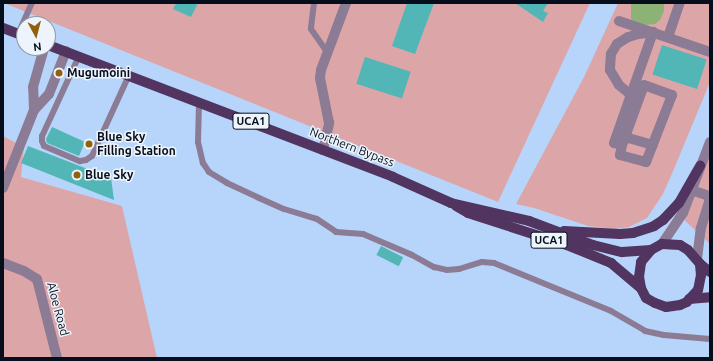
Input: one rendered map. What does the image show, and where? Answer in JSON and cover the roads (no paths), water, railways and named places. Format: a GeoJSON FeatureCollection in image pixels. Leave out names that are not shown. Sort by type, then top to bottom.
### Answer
{"type":"FeatureCollection","features":[{"type":"Feature","properties":{"kind":"main road"},"geometry":{"type":"LineString","coordinates":[[3,28],[16,33]]}},
{"type":"Feature","properties":{"kind":"main road","name":"Northern Bypass"},"geometry":{"type":"LineString","coordinates":[[56,48],[393,177],[451,203],[499,212],[554,230],[593,245],[622,252],[651,250]]}},
{"type":"Feature","properties":{"kind":"main road"},"geometry":{"type":"LineString","coordinates":[[554,230],[620,234],[633,233],[654,226],[663,220],[679,203],[700,166]]}},
{"type":"Feature","properties":{"kind":"main road","name":"UCA1"},"geometry":{"type":"LineString","coordinates":[[451,203],[468,213],[567,245],[611,263],[640,288]]}},
{"type":"Feature","properties":{"kind":"main road"},"geometry":{"type":"LineString","coordinates":[[662,244],[680,246],[688,250],[710,272]]}},
{"type":"Feature","properties":{"kind":"main road","name":"Northern Bypass"},"geometry":{"type":"LineString","coordinates":[[640,288],[639,277],[641,262],[651,250],[662,244]]}},
{"type":"Feature","properties":{"kind":"main road"},"geometry":{"type":"LineString","coordinates":[[640,288],[646,298],[655,303],[666,306],[680,305],[689,300],[695,294],[700,285],[701,275],[698,261]]}},
{"type":"Feature","properties":{"kind":"main road"},"geometry":{"type":"LineString","coordinates":[[689,300],[710,297]]}},
{"type":"Feature","properties":{"kind":"street"},"geometry":{"type":"LineString","coordinates":[[323,150],[329,123],[320,78],[323,62],[346,3]]}},
{"type":"Feature","properties":{"kind":"street"},"geometry":{"type":"LineString","coordinates":[[668,37],[680,3]]}},
{"type":"Feature","properties":{"kind":"street"},"geometry":{"type":"LineString","coordinates":[[619,21],[710,52]]}},
{"type":"Feature","properties":{"kind":"street"},"geometry":{"type":"LineString","coordinates":[[653,32],[614,143],[624,141],[653,145]]}},
{"type":"Feature","properties":{"kind":"street"},"geometry":{"type":"LineString","coordinates":[[631,95],[619,85],[610,70],[611,54],[617,44],[628,37],[653,32]]}},
{"type":"Feature","properties":{"kind":"street"},"geometry":{"type":"LineString","coordinates":[[3,188],[34,110],[50,94],[66,51]]}},
{"type":"Feature","properties":{"kind":"street"},"geometry":{"type":"LineString","coordinates":[[34,110],[33,87],[42,56]]}},
{"type":"Feature","properties":{"kind":"street"},"geometry":{"type":"LineString","coordinates":[[644,85],[672,95],[653,145],[646,162],[620,155],[644,85]]}},
{"type":"Feature","properties":{"kind":"street"},"geometry":{"type":"LineString","coordinates":[[662,244],[679,221],[710,142]]}},
{"type":"Feature","properties":{"kind":"street"},"geometry":{"type":"LineString","coordinates":[[691,190],[710,197],[701,228],[698,261]]}},
{"type":"Feature","properties":{"kind":"street","name":"Aloe Road"},"geometry":{"type":"LineString","coordinates":[[3,263],[30,274],[37,279],[57,358]]}},
{"type":"Feature","properties":{"kind":"lane"},"geometry":{"type":"LineString","coordinates":[[28,16],[32,3]]}},
{"type":"Feature","properties":{"kind":"lane"},"geometry":{"type":"LineString","coordinates":[[314,3],[311,29],[327,52]]}},
{"type":"Feature","properties":{"kind":"lane"},"geometry":{"type":"LineString","coordinates":[[79,56],[42,136],[42,141],[44,146],[80,161],[86,160],[92,156],[129,75]]}},
{"type":"Feature","properties":{"kind":"lane"},"geometry":{"type":"LineString","coordinates":[[199,102],[198,142],[204,163],[209,172],[227,183],[258,198],[284,209],[316,219],[336,232],[359,232],[412,255],[434,267],[447,270],[459,269],[482,262],[494,263],[611,311],[645,331],[664,335],[710,339]]}},
{"type":"Feature","properties":{"kind":"place","name":"Mugumoini"},"geometry":{"type":"Point","coordinates":[59,73]}},
{"type":"Feature","properties":{"kind":"place","name":"Blue Sky Filling Station"},"geometry":{"type":"Point","coordinates":[89,144]}},
{"type":"Feature","properties":{"kind":"place","name":"Blue Sky"},"geometry":{"type":"Point","coordinates":[77,175]}}]}
